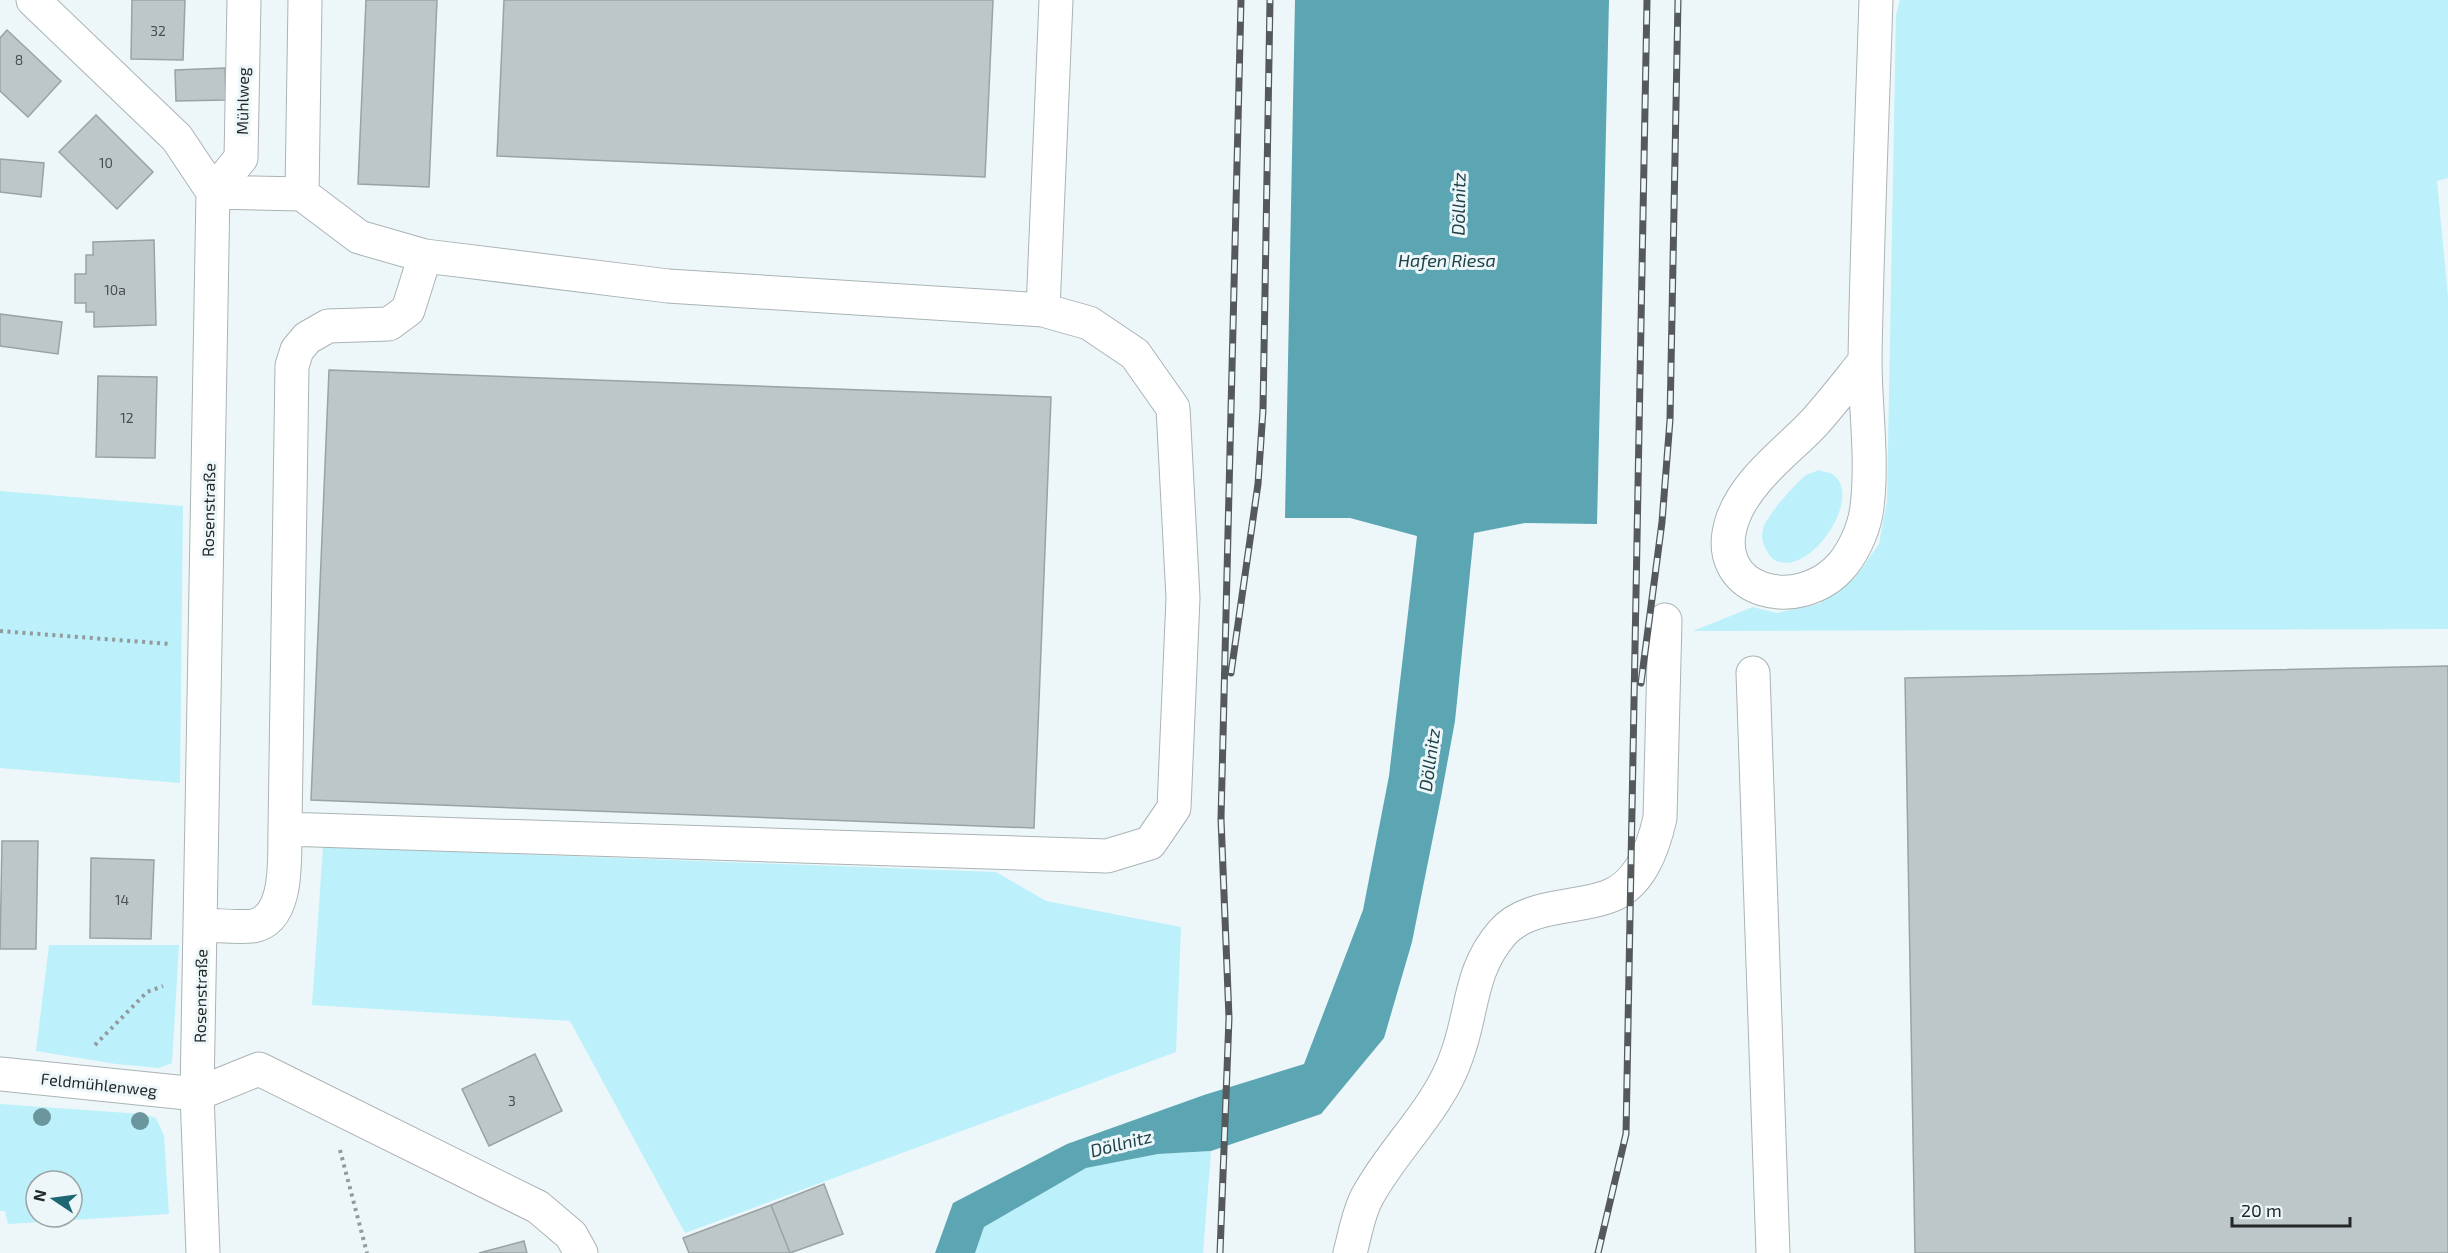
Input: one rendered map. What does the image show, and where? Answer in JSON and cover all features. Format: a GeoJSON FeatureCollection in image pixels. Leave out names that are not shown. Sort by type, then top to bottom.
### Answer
{"type":"FeatureCollection","features":[{"type":"Feature","properties":{"kind":"street"},"geometry":{"type":"LineString","coordinates":[[33,0],[177,138],[213,192],[302,194],[359,237],[425,256],[668,286],[1043,310],[1089,323],[1135,354],[1173,408],[1183,598],[1174,808],[1150,843],[1107,856],[285,829]]}},
{"type":"Feature","properties":{"kind":"street","name":"Mühlweg"},"geometry":{"type":"LineString","coordinates":[[213,192],[241,158],[244,0]]}},
{"type":"Feature","properties":{"kind":"street"},"geometry":{"type":"LineString","coordinates":[[302,194],[305,0]]}},
{"type":"Feature","properties":{"kind":"street"},"geometry":{"type":"LineString","coordinates":[[1043,310],[1056,0]]}},
{"type":"Feature","properties":{"kind":"street"},"geometry":{"type":"LineString","coordinates":[[1865,362],[1815,422],[1748,492],[1733,518],[1729,536],[1730,556],[1738,572],[1749,584],[1784,594],[1804,590],[1825,580],[1843,564],[1857,542],[1867,510],[1869,476],[1865,362],[1876,0]]}},
{"type":"Feature","properties":{"kind":"street","name":"Rosenstraße"},"geometry":{"type":"LineString","coordinates":[[203,1253],[197,1094],[213,192]]}},
{"type":"Feature","properties":{"kind":"street"},"geometry":{"type":"LineString","coordinates":[[201,925],[255,926],[272,915],[282,896],[292,366],[297,350],[307,338],[328,326],[389,324],[408,310],[425,256]]}},
{"type":"Feature","properties":{"kind":"street"},"geometry":{"type":"LineString","coordinates":[[1350,1253],[1367,1197],[1440,1093],[1458,1055],[1472,988],[1485,956],[1503,932],[1525,915],[1609,897],[1630,882],[1643,867],[1654,847],[1660,819],[1665,620]]}},
{"type":"Feature","properties":{"kind":"street"},"geometry":{"type":"LineString","coordinates":[[1753,673],[1773,1253]]}},
{"type":"Feature","properties":{"kind":"street"},"geometry":{"type":"LineString","coordinates":[[197,1094],[259,1069],[538,1207],[571,1235],[581,1253]]}},
{"type":"Feature","properties":{"kind":"street","name":"Feldmühlenweg"},"geometry":{"type":"LineString","coordinates":[[0,1074],[197,1094]]}},
{"type":"Feature","properties":{"kind":"path"},"geometry":{"type":"LineString","coordinates":[[0,631],[206,646]]}},
{"type":"Feature","properties":{"kind":"path"},"geometry":{"type":"LineString","coordinates":[[86,1083],[95,1045],[147,992],[200,972]]}},
{"type":"Feature","properties":{"kind":"path"},"geometry":{"type":"LineString","coordinates":[[339,1146],[367,1253]]}},
{"type":"Feature","properties":{"kind":"shaded area"},"geometry":{"type":"Polygon","coordinates":[[[1900,0],[2448,0],[2448,178],[2437,181],[2448,297],[2448,629],[1693,631],[1753,607],[1777,613],[1819,604],[1855,578],[1879,544],[1887,501],[1896,15],[1900,0]]]}},
{"type":"Feature","properties":{"kind":"shaded area"},"geometry":{"type":"Polygon","coordinates":[[[1819,470],[1832,474],[1840,484],[1842,497],[1839,513],[1831,529],[1807,555],[1794,562],[1776,561],[1769,555],[1763,543],[1762,532],[1765,523],[1781,500],[1801,479],[1819,470]]]}},
{"type":"Feature","properties":{"kind":"shaded area"},"geometry":{"type":"Polygon","coordinates":[[[0,491],[183,506],[180,783],[0,768],[0,491]]]}},
{"type":"Feature","properties":{"kind":"shaded area"},"geometry":{"type":"Polygon","coordinates":[[[323,847],[996,872],[1046,901],[1181,927],[1176,1052],[685,1233],[570,1021],[312,1005],[323,847]]]}},
{"type":"Feature","properties":{"kind":"shaded area"},"geometry":{"type":"Polygon","coordinates":[[[49,945],[179,945],[172,1063],[159,1068],[116,1064],[36,1051],[49,945]]]}},
{"type":"Feature","properties":{"kind":"shaded area"},"geometry":{"type":"Polygon","coordinates":[[[0,1104],[142,1114],[156,1118],[164,1136],[169,1214],[84,1219],[84,1169],[24,1169],[24,1223],[8,1224],[5,1211],[0,1211],[0,1104]]]}},
{"type":"Feature","properties":{"kind":"shaded area"},"geometry":{"type":"Polygon","coordinates":[[[1211,1151],[1203,1253],[975,1253],[984,1227],[1086,1168],[1158,1154],[1211,1151]]]}},
{"type":"Feature","properties":{"kind":"water","name":"Hafen Riesa"},"geometry":{"type":"Polygon","coordinates":[[[1295,0],[1609,0],[1597,524],[1525,523],[1474,533],[1455,721],[1412,942],[1384,1038],[1321,1114],[1211,1151],[1158,1154],[1086,1168],[984,1227],[975,1253],[935,1253],[953,1203],[1067,1144],[1204,1095],[1304,1064],[1363,910],[1389,776],[1417,536],[1350,518],[1285,518],[1295,0]]]}},
{"type":"Feature","properties":{"kind":"building"},"geometry":{"type":"Polygon","coordinates":[[[132,0],[185,0],[183,60],[131,59],[132,0]]]}},
{"type":"Feature","properties":{"kind":"building"},"geometry":{"type":"Polygon","coordinates":[[[366,0],[437,0],[429,187],[358,184],[366,0]]]}},
{"type":"Feature","properties":{"kind":"building"},"geometry":{"type":"Polygon","coordinates":[[[504,0],[993,0],[985,177],[497,156],[504,0]]]}},
{"type":"Feature","properties":{"kind":"building"},"geometry":{"type":"Polygon","coordinates":[[[7,30],[61,81],[28,117],[0,91],[0,38],[7,30]]]}},
{"type":"Feature","properties":{"kind":"building"},"geometry":{"type":"Polygon","coordinates":[[[225,68],[226,100],[176,101],[175,70],[225,68]]]}},
{"type":"Feature","properties":{"kind":"building"},"geometry":{"type":"Polygon","coordinates":[[[96,115],[153,172],[117,209],[59,152],[96,115]]]}},
{"type":"Feature","properties":{"kind":"building"},"geometry":{"type":"Polygon","coordinates":[[[0,159],[44,163],[41,197],[0,192],[0,159]]]}},
{"type":"Feature","properties":{"kind":"building"},"geometry":{"type":"Polygon","coordinates":[[[154,240],[156,325],[94,327],[94,312],[86,312],[86,303],[75,303],[75,274],[86,274],[86,255],[93,255],[93,242],[154,240]]]}},
{"type":"Feature","properties":{"kind":"building"},"geometry":{"type":"Polygon","coordinates":[[[0,314],[62,322],[58,354],[0,346],[0,314]]]}},
{"type":"Feature","properties":{"kind":"building"},"geometry":{"type":"Polygon","coordinates":[[[329,370],[1051,397],[1034,828],[311,800],[329,370]]]}},
{"type":"Feature","properties":{"kind":"building"},"geometry":{"type":"Polygon","coordinates":[[[98,376],[157,377],[155,458],[96,457],[98,376]]]}},
{"type":"Feature","properties":{"kind":"building"},"geometry":{"type":"Polygon","coordinates":[[[2448,666],[2448,1253],[1915,1253],[1905,678],[2448,666]]]}},
{"type":"Feature","properties":{"kind":"building"},"geometry":{"type":"Polygon","coordinates":[[[2,841],[38,841],[36,949],[0,949],[2,841]]]}},
{"type":"Feature","properties":{"kind":"building"},"geometry":{"type":"Polygon","coordinates":[[[91,858],[154,860],[151,939],[90,938],[91,858]]]}},
{"type":"Feature","properties":{"kind":"building"},"geometry":{"type":"Polygon","coordinates":[[[535,1054],[562,1111],[489,1146],[462,1089],[535,1054]]]}},
{"type":"Feature","properties":{"kind":"building"},"geometry":{"type":"Polygon","coordinates":[[[824,1184],[843,1234],[790,1253],[771,1205],[824,1184]]]}},
{"type":"Feature","properties":{"kind":"building"},"geometry":{"type":"Polygon","coordinates":[[[771,1205],[790,1253],[689,1253],[683,1238],[771,1205]]]}},
{"type":"Feature","properties":{"kind":"building"},"geometry":{"type":"Polygon","coordinates":[[[524,1241],[527,1253],[479,1253],[524,1241]]]}},
{"type":"Feature","properties":{"kind":"railway"},"geometry":{"type":"LineString","coordinates":[[1220,1253],[1229,1018],[1221,819],[1241,0]]}},
{"type":"Feature","properties":{"kind":"railway"},"geometry":{"type":"LineString","coordinates":[[1231,673],[1258,484],[1263,410],[1270,0]]}},
{"type":"Feature","properties":{"kind":"railway"},"geometry":{"type":"LineString","coordinates":[[1598,1253],[1626,1134],[1647,0]]}},
{"type":"Feature","properties":{"kind":"railway"},"geometry":{"type":"LineString","coordinates":[[1641,683],[1662,522],[1670,420],[1678,0]]}},
{"type":"Feature","properties":{"kind":"water label","name":"Döllnitz"},"geometry":{"type":"Point","coordinates":[1458,204]}},
{"type":"Feature","properties":{"kind":"water label","name":"Döllnitz"},"geometry":{"type":"Point","coordinates":[1429,760]}},
{"type":"Feature","properties":{"kind":"water label","name":"Döllnitz"},"geometry":{"type":"Point","coordinates":[1121,1143]}}]}
